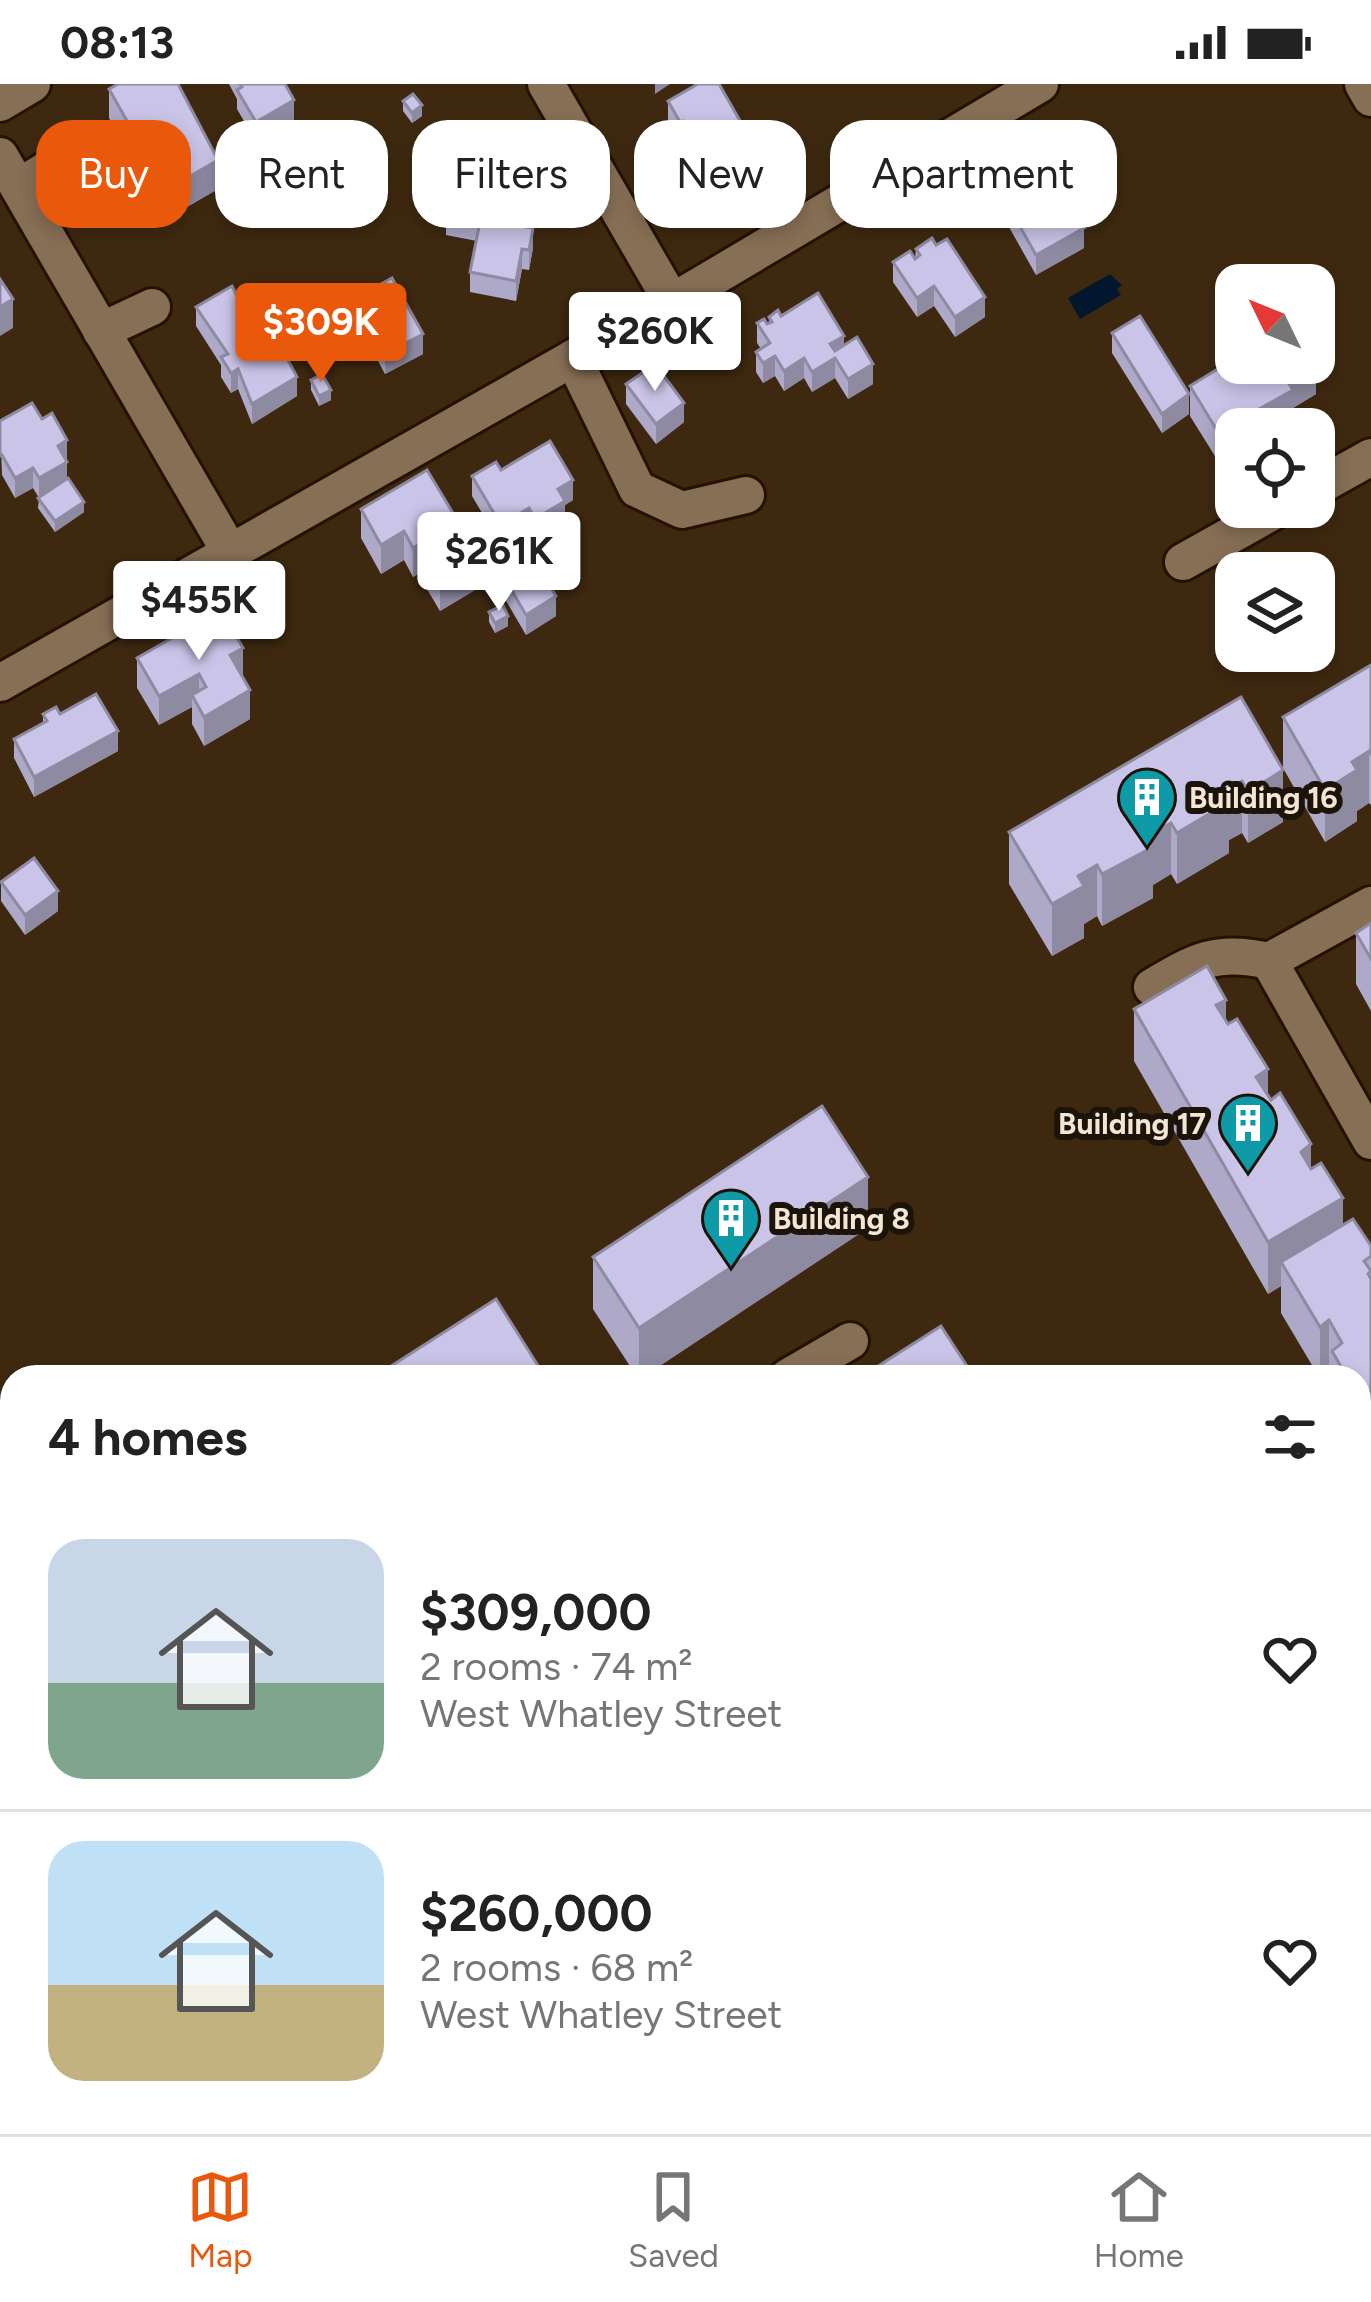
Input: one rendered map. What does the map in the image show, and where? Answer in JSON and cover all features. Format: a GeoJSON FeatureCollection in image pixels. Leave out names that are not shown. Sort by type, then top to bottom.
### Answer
{"type":"FeatureCollection","features":[{"type":"Feature","properties":{"kind":"street"},"geometry":{"type":"LineString","coordinates":[[0,103],[32,84]]}},
{"type":"Feature","properties":{"kind":"street"},"geometry":{"type":"LineString","coordinates":[[546,84],[672,302]]}},
{"type":"Feature","properties":{"kind":"street"},"geometry":{"type":"LineString","coordinates":[[0,683],[672,302],[1040,84]]}},
{"type":"Feature","properties":{"kind":"street"},"geometry":{"type":"LineString","coordinates":[[1363,84],[1371,98]]}},
{"type":"Feature","properties":{"kind":"street"},"geometry":{"type":"LineString","coordinates":[[36,160],[6,168],[230,552]]}},
{"type":"Feature","properties":{"kind":"street"},"geometry":{"type":"LineString","coordinates":[[101,331],[152,307]]}},
{"type":"Feature","properties":{"kind":"street"},"geometry":{"type":"LineString","coordinates":[[573,358],[637,489],[682,510],[746,495]]}},
{"type":"Feature","properties":{"kind":"street"},"geometry":{"type":"LineString","coordinates":[[1335,477],[1371,457]]}},
{"type":"Feature","properties":{"kind":"street"},"geometry":{"type":"LineString","coordinates":[[1183,562],[1244,528]]}},
{"type":"Feature","properties":{"kind":"street"},"geometry":{"type":"LineString","coordinates":[[1152,987],[1200,958],[1240,954],[1269,961],[1371,904]]}},
{"type":"Feature","properties":{"kind":"street"},"geometry":{"type":"LineString","coordinates":[[1269,961],[1371,1141]]}},
{"type":"Feature","properties":{"kind":"street"},"geometry":{"type":"LineString","coordinates":[[809,1365],[850,1341]]}},
{"type":"Feature","properties":{"kind":"water"},"geometry":{"type":"Polygon","coordinates":[[[1110,274],[1122,285],[1117,289],[1121,295],[1080,319],[1068,298],[1110,274]]]}},
{"type":"Feature","properties":{"kind":"building"},"geometry":{"type":"Polygon","coordinates":[[[118,84],[178,84],[215,162],[191,176],[191,120],[126,120],[109,89],[118,84]]]}},
{"type":"Feature","properties":{"kind":"building"},"geometry":{"type":"Polygon","coordinates":[[[240,84],[285,84],[294,100],[255,120],[237,90],[240,84]]]}},
{"type":"Feature","properties":{"kind":"building"},"geometry":{"type":"Polygon","coordinates":[[[698,84],[719,84],[739,120],[679,120],[668,101],[698,84]]]}},
{"type":"Feature","properties":{"kind":"building"},"geometry":{"type":"Polygon","coordinates":[[[413,94],[422,105],[412,113],[403,101],[413,94]]]}},
{"type":"Feature","properties":{"kind":"building"},"geometry":{"type":"Polygon","coordinates":[[[479,228],[533,228],[529,250],[522,249],[516,281],[470,272],[479,228]]]}},
{"type":"Feature","properties":{"kind":"building"},"geometry":{"type":"Polygon","coordinates":[[[1021,228],[1084,228],[1036,255],[1021,228]]]}},
{"type":"Feature","properties":{"kind":"building"},"geometry":{"type":"Polygon","coordinates":[[[932,238],[936,245],[947,239],[985,297],[955,317],[934,286],[917,298],[893,262],[910,251],[915,259],[920,255],[916,249],[932,238]]]}},
{"type":"Feature","properties":{"kind":"building"},"geometry":{"type":"Polygon","coordinates":[[[392,278],[423,334],[385,354],[355,298],[392,278]]]}},
{"type":"Feature","properties":{"kind":"building"},"geometry":{"type":"Polygon","coordinates":[[[0,279],[13,299],[0,307],[0,279]]]}},
{"type":"Feature","properties":{"kind":"building"},"geometry":{"type":"Polygon","coordinates":[[[232,286],[240,302],[252,294],[297,377],[252,404],[238,369],[231,373],[221,357],[228,354],[196,307],[232,286]]]}},
{"type":"Feature","properties":{"kind":"building"},"geometry":{"type":"Polygon","coordinates":[[[818,293],[844,336],[830,344],[835,351],[857,337],[873,364],[848,379],[835,358],[812,372],[804,358],[784,371],[775,356],[763,363],[756,352],[770,343],[757,323],[772,322],[769,317],[778,310],[781,316],[818,293]]]}},
{"type":"Feature","properties":{"kind":"building"},"geometry":{"type":"Polygon","coordinates":[[[1140,316],[1189,394],[1162,414],[1112,333],[1140,316]]]}},
{"type":"Feature","properties":{"kind":"building"},"geometry":{"type":"Polygon","coordinates":[[[655,364],[684,403],[656,424],[626,384],[655,364]]]}},
{"type":"Feature","properties":{"kind":"building"},"geometry":{"type":"Polygon","coordinates":[[[1215,371],[1215,384],[1289,384],[1293,390],[1261,408],[1215,408],[1215,427],[1190,386],[1215,371]]]}},
{"type":"Feature","properties":{"kind":"building"},"geometry":{"type":"Polygon","coordinates":[[[322,374],[331,390],[319,396],[311,380],[322,374]]]}},
{"type":"Feature","properties":{"kind":"building"},"geometry":{"type":"Polygon","coordinates":[[[32,403],[42,419],[52,413],[67,440],[58,446],[67,462],[39,478],[33,468],[15,478],[0,456],[0,421],[32,403]]]}},
{"type":"Feature","properties":{"kind":"building"},"geometry":{"type":"Polygon","coordinates":[[[550,441],[573,480],[558,489],[565,501],[535,519],[529,508],[501,525],[472,476],[496,462],[501,470],[550,441]]]}},
{"type":"Feature","properties":{"kind":"building"},"geometry":{"type":"Polygon","coordinates":[[[427,470],[480,558],[440,582],[404,531],[381,545],[361,509],[427,470]]]}},
{"type":"Feature","properties":{"kind":"building"},"geometry":{"type":"Polygon","coordinates":[[[68,478],[84,502],[55,521],[38,498],[68,478]]]}},
{"type":"Feature","properties":{"kind":"building"},"geometry":{"type":"Polygon","coordinates":[[[529,551],[556,596],[526,615],[499,569],[529,551]]]}},
{"type":"Feature","properties":{"kind":"building"},"geometry":{"type":"Polygon","coordinates":[[[503,605],[508,616],[495,623],[489,612],[503,605]]]}},
{"type":"Feature","properties":{"kind":"building"},"geometry":{"type":"Polygon","coordinates":[[[221,610],[243,648],[230,655],[250,690],[204,717],[192,695],[206,687],[199,674],[159,696],[137,658],[221,610]]]}},
{"type":"Feature","properties":{"kind":"building"},"geometry":{"type":"Polygon","coordinates":[[[1371,665],[1371,754],[1352,762],[1357,770],[1325,790],[1283,717],[1371,665]]]}},
{"type":"Feature","properties":{"kind":"building"},"geometry":{"type":"Polygon","coordinates":[[[96,694],[118,731],[34,777],[14,739],[47,721],[43,714],[56,707],[60,714],[96,694]]]}},
{"type":"Feature","properties":{"kind":"building"},"geometry":{"type":"Polygon","coordinates":[[[1241,697],[1283,770],[1248,792],[1242,781],[1222,792],[1229,802],[1177,833],[1171,823],[1147,836],[1153,847],[1102,874],[1097,865],[1078,876],[1084,886],[1052,904],[1009,832],[1241,697]]]}},
{"type":"Feature","properties":{"kind":"building"},"geometry":{"type":"Polygon","coordinates":[[[34,858],[58,891],[25,915],[1,882],[34,858]]]}},
{"type":"Feature","properties":{"kind":"building"},"geometry":{"type":"Polygon","coordinates":[[[1371,923],[1371,959],[1356,933],[1371,923]]]}},
{"type":"Feature","properties":{"kind":"building"},"geometry":{"type":"Polygon","coordinates":[[[1207,966],[1226,1000],[1216,1005],[1228,1024],[1237,1019],[1268,1069],[1256,1077],[1271,1100],[1280,1093],[1311,1144],[1301,1152],[1311,1169],[1321,1163],[1343,1198],[1268,1242],[1134,1009],[1207,966]]]}},
{"type":"Feature","properties":{"kind":"building"},"geometry":{"type":"Polygon","coordinates":[[[822,1106],[868,1177],[639,1328],[593,1257],[822,1106]]]}},
{"type":"Feature","properties":{"kind":"building"},"geometry":{"type":"Polygon","coordinates":[[[1353,1219],[1371,1246],[1371,1256],[1364,1261],[1371,1271],[1371,1365],[1340,1365],[1332,1351],[1342,1343],[1329,1320],[1320,1327],[1281,1262],[1353,1219]]]}},
{"type":"Feature","properties":{"kind":"building"},"geometry":{"type":"Polygon","coordinates":[[[496,1299],[538,1365],[393,1365],[496,1299]]]}},
{"type":"Feature","properties":{"kind":"building"},"geometry":{"type":"Polygon","coordinates":[[[941,1326],[966,1365],[880,1365],[941,1326]]]}},
{"type":"Feature","properties":{"kind":"place","name":"Building 16"},"geometry":{"type":"Point","coordinates":[1147,848]}},
{"type":"Feature","properties":{"kind":"place","name":"Building 17"},"geometry":{"type":"Point","coordinates":[1248,1174]}},
{"type":"Feature","properties":{"kind":"place","name":"Building 8"},"geometry":{"type":"Point","coordinates":[731,1269]}}]}
